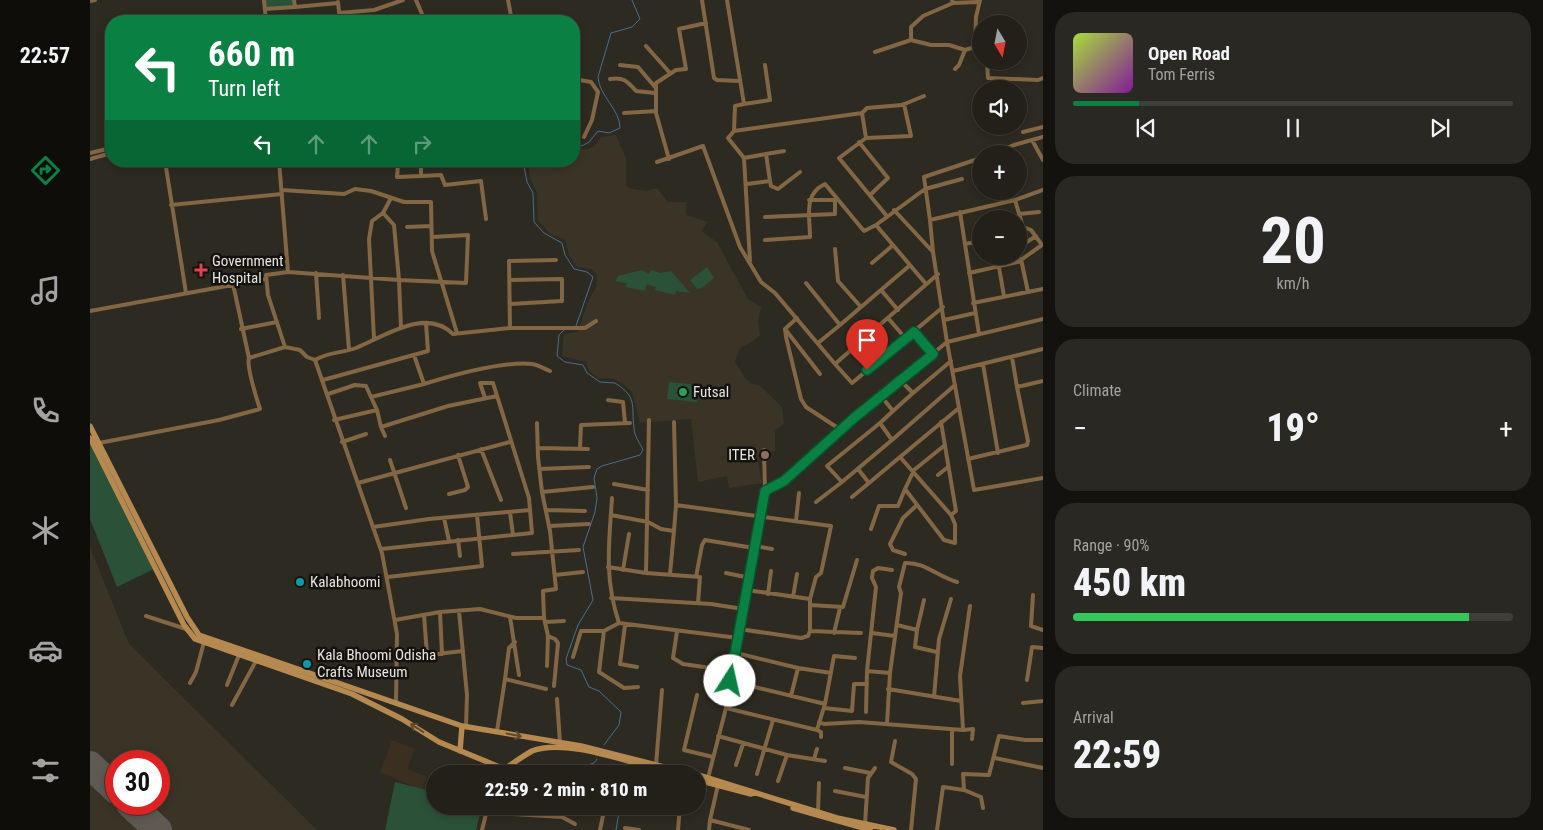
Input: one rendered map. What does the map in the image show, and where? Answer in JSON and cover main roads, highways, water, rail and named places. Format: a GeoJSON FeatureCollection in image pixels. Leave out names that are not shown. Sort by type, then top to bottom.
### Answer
{"type":"FeatureCollection","features":[{"type":"Feature","properties":{"kind":"main road"},"geometry":{"type":"LineString","coordinates":[[90,426],[194,630],[205,637],[464,726],[581,746],[660,765]]}},
{"type":"Feature","properties":{"kind":"main road"},"geometry":{"type":"LineString","coordinates":[[90,438],[186,629],[192,637],[352,694],[402,719],[439,742],[492,765]]}},
{"type":"Feature","properties":{"kind":"main road"},"geometry":{"type":"LineString","coordinates":[[460,751],[464,726]]}},
{"type":"Feature","properties":{"kind":"main road"},"geometry":{"type":"LineString","coordinates":[[513,765],[532,751],[559,748],[581,750],[641,765]]}},
{"type":"Feature","properties":{"kind":"main road"},"geometry":{"type":"LineString","coordinates":[[706,777],[818,812],[894,830]]}},
{"type":"Feature","properties":{"kind":"main road"},"geometry":{"type":"LineString","coordinates":[[706,782],[820,817],[870,830]]}},
{"type":"Feature","properties":{"kind":"waterway"},"geometry":{"type":"LineString","coordinates":[[580,144],[582,146],[589,142],[598,131],[609,133],[620,128],[617,115],[602,90],[598,77],[611,33],[632,27],[640,19],[632,0]]}},
{"type":"Feature","properties":{"kind":"waterway"},"geometry":{"type":"LineString","coordinates":[[524,167],[527,182],[533,193],[534,222],[544,233],[562,243],[565,255],[574,269],[587,272],[593,277],[576,326]]}},
{"type":"Feature","properties":{"kind":"waterway"},"geometry":{"type":"LineString","coordinates":[[564,330],[559,335],[557,356],[565,362],[583,365],[587,373],[600,382],[615,383],[627,393],[632,402],[634,431],[643,450],[640,455],[597,469],[594,478],[597,498],[595,512],[583,547],[593,600],[578,625],[566,659],[567,665],[581,670],[589,687],[599,691],[621,712],[619,725],[604,745]]}},
{"type":"Feature","properties":{"kind":"waterway"},"geometry":{"type":"LineString","coordinates":[[587,765],[594,763],[597,759]]}},
{"type":"Feature","properties":{"kind":"waterway"},"geometry":{"type":"LineString","coordinates":[[616,830],[618,815]]}},
{"type":"Feature","properties":{"kind":"place","name":"Government Hospital"},"geometry":{"type":"Point","coordinates":[201,270]}},
{"type":"Feature","properties":{"kind":"place","name":"Futsal"},"geometry":{"type":"Point","coordinates":[683,392]}},
{"type":"Feature","properties":{"kind":"place","name":"ITER"},"geometry":{"type":"Point","coordinates":[765,455]}},
{"type":"Feature","properties":{"kind":"place","name":"Kalabhoomi"},"geometry":{"type":"Point","coordinates":[300,582]}},
{"type":"Feature","properties":{"kind":"place","name":"Kala Bhoomi Odisha Crafts Museum"},"geometry":{"type":"Point","coordinates":[307,664]}}]}
